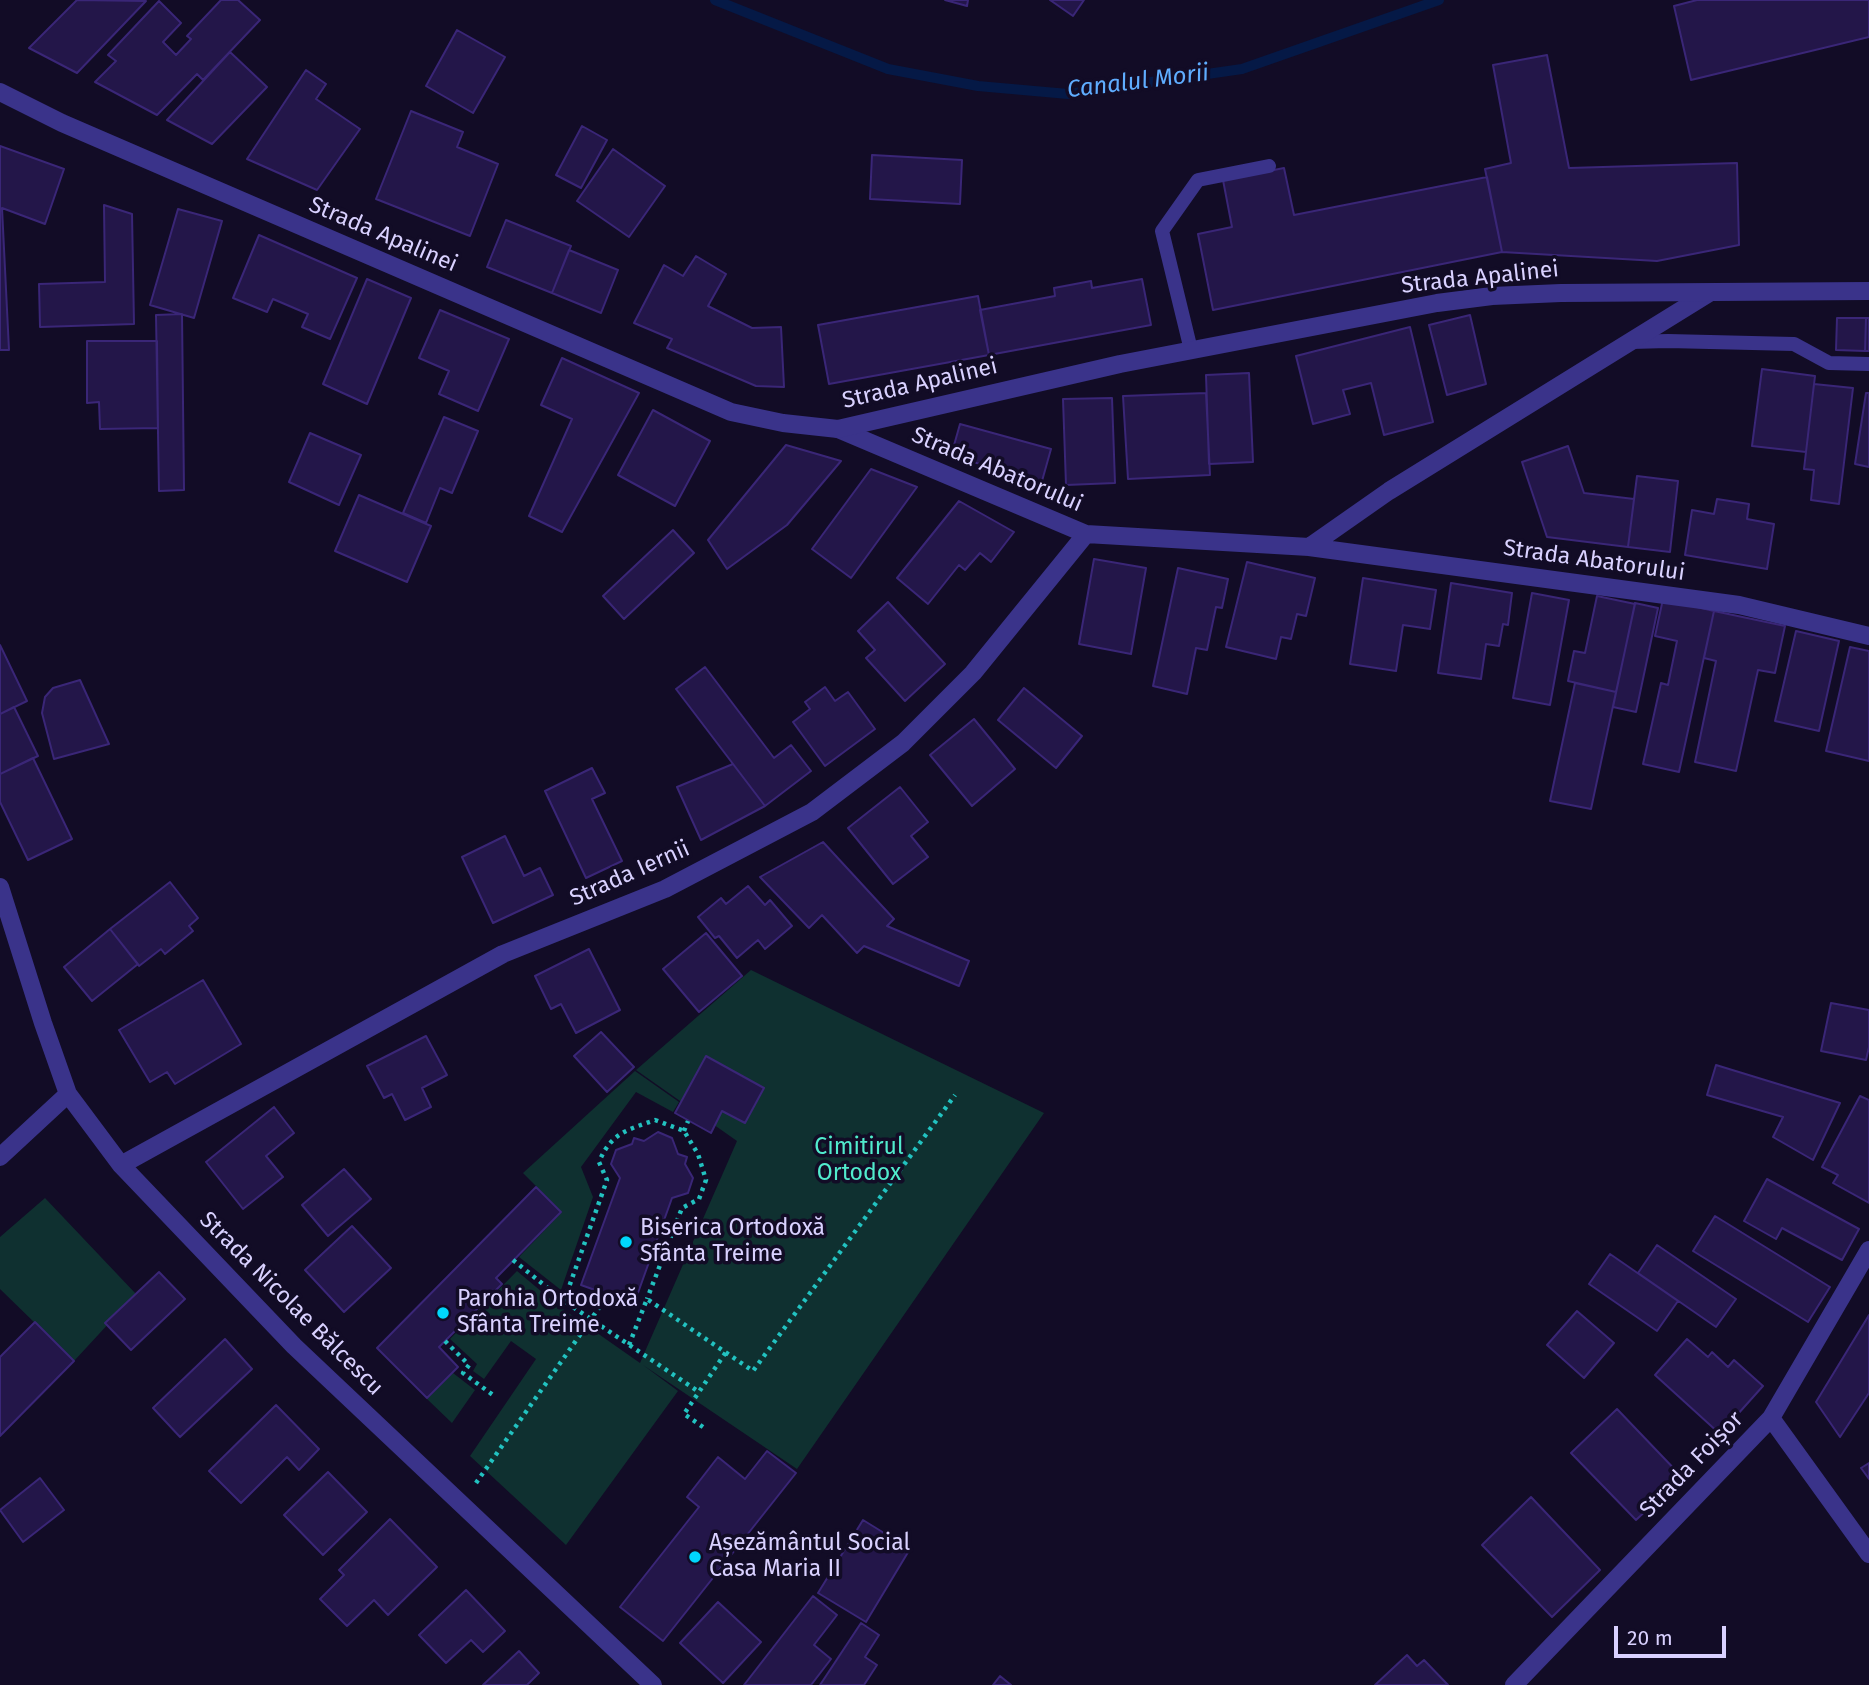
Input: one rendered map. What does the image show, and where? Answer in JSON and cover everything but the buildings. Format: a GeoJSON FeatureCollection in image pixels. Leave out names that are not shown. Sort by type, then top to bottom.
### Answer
{"type":"FeatureCollection","features":[{"type":"Feature","properties":{"kind":"street","name":"Strada Apalinei"},"geometry":{"type":"LineString","coordinates":[[0,92],[62,124],[731,412],[783,423],[838,429],[1120,364],[1437,303],[1492,296],[1561,293],[1869,291]]}},
{"type":"Feature","properties":{"kind":"street"},"geometry":{"type":"LineString","coordinates":[[1309,547],[1389,491],[1709,293]]}},
{"type":"Feature","properties":{"kind":"street","name":"Strada Abatorului"},"geometry":{"type":"LineString","coordinates":[[838,429],[1086,534],[1309,547],[1739,605],[1869,636]]}},
{"type":"Feature","properties":{"kind":"street","name":"Strada Iernii"},"geometry":{"type":"LineString","coordinates":[[121,1165],[503,954],[665,888],[812,812],[903,743],[973,673],[1086,534]]}},
{"type":"Feature","properties":{"kind":"street","name":"Strada Nicolae Bălcescu"},"geometry":{"type":"LineString","coordinates":[[0,887],[68,1094],[121,1165],[294,1346],[653,1685]]}},
{"type":"Feature","properties":{"kind":"street"},"geometry":{"type":"LineString","coordinates":[[0,1157],[68,1094]]}},
{"type":"Feature","properties":{"kind":"street","name":"Strada Foișor"},"geometry":{"type":"LineString","coordinates":[[1514,1685],[1771,1418],[1869,1251]]}},
{"type":"Feature","properties":{"kind":"street"},"geometry":{"type":"LineString","coordinates":[[1771,1418],[1869,1554]]}},
{"type":"Feature","properties":{"kind":"lane"},"geometry":{"type":"LineString","coordinates":[[1191,350],[1162,231],[1198,180],[1269,166]]}},
{"type":"Feature","properties":{"kind":"lane"},"geometry":{"type":"LineString","coordinates":[[1626,343],[1668,341],[1794,344],[1829,363],[1869,364]]}},
{"type":"Feature","properties":{"kind":"path"},"geometry":{"type":"LineString","coordinates":[[647,1298],[753,1371],[955,1095]]}},
{"type":"Feature","properties":{"kind":"path"},"geometry":{"type":"LineString","coordinates":[[564,1301],[607,1180],[599,1162],[607,1144],[629,1129],[655,1120],[684,1131],[698,1154],[706,1180],[699,1199],[681,1208],[629,1345]]}},
{"type":"Feature","properties":{"kind":"path"},"geometry":{"type":"LineString","coordinates":[[684,1131],[688,1121]]}},
{"type":"Feature","properties":{"kind":"path"},"geometry":{"type":"LineString","coordinates":[[513,1260],[564,1301],[699,1392]]}},
{"type":"Feature","properties":{"kind":"path"},"geometry":{"type":"LineString","coordinates":[[461,1504],[608,1295]]}},
{"type":"Feature","properties":{"kind":"path"},"geometry":{"type":"LineString","coordinates":[[445,1341],[469,1365],[463,1373],[493,1395]]}},
{"type":"Feature","properties":{"kind":"path"},"geometry":{"type":"LineString","coordinates":[[703,1427],[684,1414],[726,1352]]}},
{"type":"Feature","properties":{"kind":"green space","name":"Cimitirul Ortodox"},"geometry":{"type":"Polygon","coordinates":[[[751,970],[1044,1113],[797,1469],[643,1365],[678,1391],[566,1545],[470,1456],[536,1359],[511,1341],[484,1379],[473,1371],[477,1364],[450,1339],[517,1271],[560,1307],[640,1363],[737,1141],[636,1070],[751,970]]]}},
{"type":"Feature","properties":{"kind":"green space"},"geometry":{"type":"Polygon","coordinates":[[[635,1071],[679,1102],[673,1112],[636,1092],[581,1167],[593,1197],[561,1290],[519,1257],[562,1212],[523,1173],[635,1071]]]}},
{"type":"Feature","properties":{"kind":"green space"},"geometry":{"type":"Polygon","coordinates":[[[45,1198],[136,1294],[74,1361],[0,1289],[0,1237],[45,1198]]]}},
{"type":"Feature","properties":{"kind":"green space"},"geometry":{"type":"Polygon","coordinates":[[[453,1373],[475,1390],[452,1423],[427,1399],[453,1373]]]}},
{"type":"Feature","properties":{"kind":"waterway","name":"Canalul Morii"},"geometry":{"type":"LineString","coordinates":[[715,0],[888,69],[978,86],[1068,94],[1242,69],[1439,0]]}},
{"type":"Feature","properties":{"kind":"place","name":"Biserica Ortodoxă Sfânta Treime"},"geometry":{"type":"Point","coordinates":[626,1242]}},
{"type":"Feature","properties":{"kind":"place","name":"Parohia Ortodoxă Sfânta Treime"},"geometry":{"type":"Point","coordinates":[443,1313]}},
{"type":"Feature","properties":{"kind":"place","name":"Așezământul Social Casa Maria II"},"geometry":{"type":"Point","coordinates":[695,1557]}}]}
